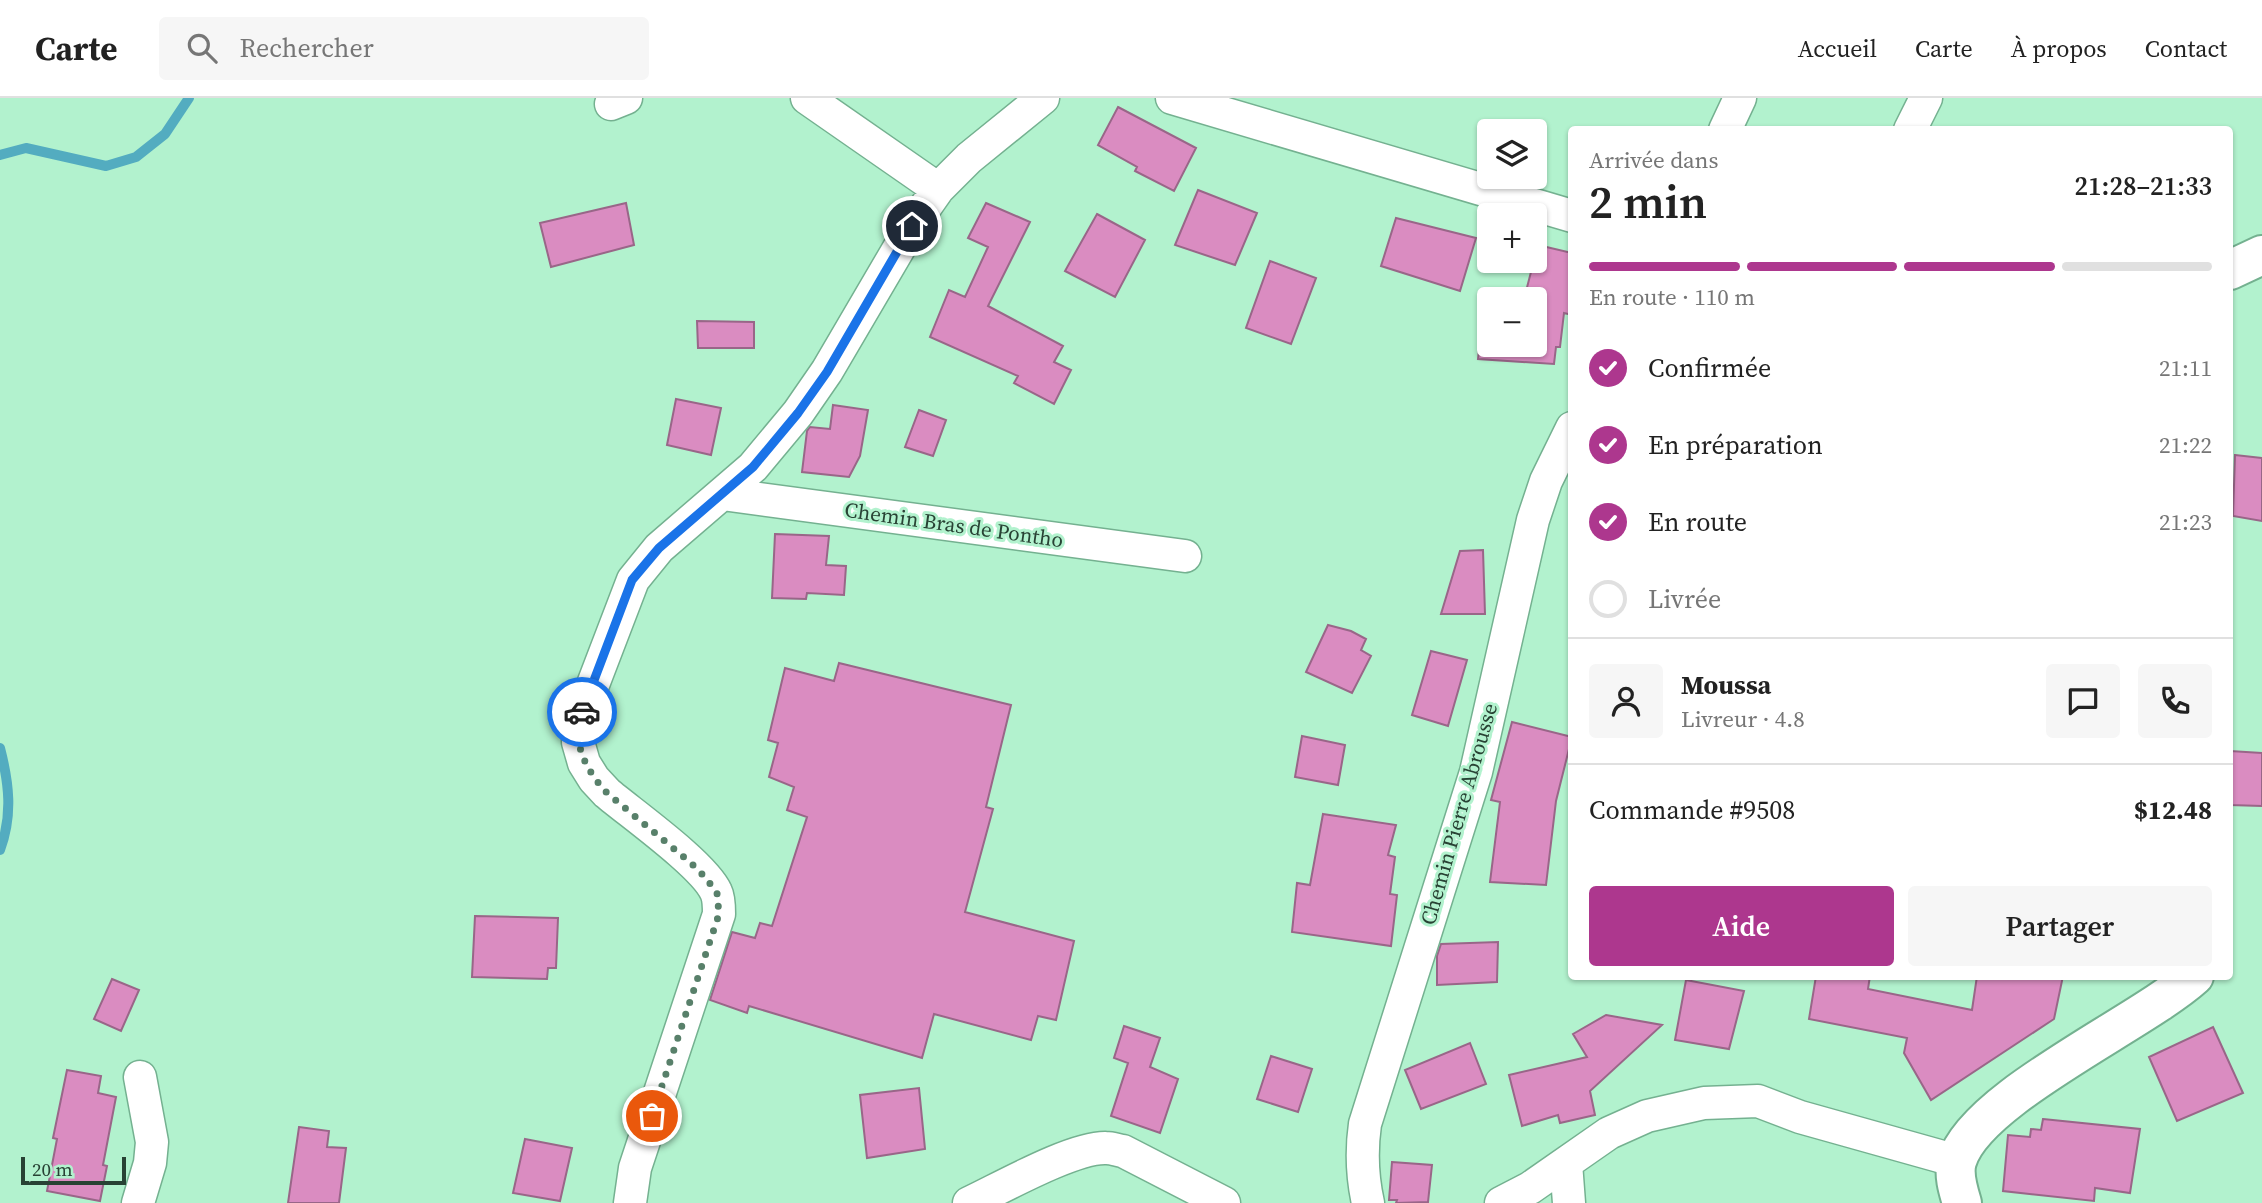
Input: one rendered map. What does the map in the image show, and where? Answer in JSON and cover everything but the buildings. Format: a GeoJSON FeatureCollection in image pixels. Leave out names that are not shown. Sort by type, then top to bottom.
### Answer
{"type":"FeatureCollection","features":[{"type":"Feature","properties":{"kind":"main road"},"geometry":{"type":"LineString","coordinates":[[2233,269],[2262,255]]}},
{"type":"Feature","properties":{"kind":"main road"},"geometry":{"type":"LineString","coordinates":[[1962,1203],[1956,1181],[1957,1161],[1967,1142],[1981,1125],[2013,1097],[2188,980]]}},
{"type":"Feature","properties":{"kind":"street"},"geometry":{"type":"LineString","coordinates":[[807,98],[938,189]]}},
{"type":"Feature","properties":{"kind":"street"},"geometry":{"type":"LineString","coordinates":[[630,1203],[635,1168],[719,914],[717,893],[705,877],[594,779],[584,763],[578,742],[579,721],[632,580],[659,548],[753,467],[798,413],[827,372],[912,226],[938,189],[970,158],[1043,98]]}},
{"type":"Feature","properties":{"kind":"street"},"geometry":{"type":"LineString","coordinates":[[1172,98],[1568,215]]}},
{"type":"Feature","properties":{"kind":"street"},"geometry":{"type":"LineString","coordinates":[[1727,126],[1740,98]]}},
{"type":"Feature","properties":{"kind":"street"},"geometry":{"type":"LineString","coordinates":[[1912,126],[1926,98]]}},
{"type":"Feature","properties":{"kind":"street","name":"Chemin Pierre Abrousse"},"geometry":{"type":"LineString","coordinates":[[1368,1203],[1362,1176],[1361,1150],[1365,1125],[1476,772],[1533,520],[1546,481],[1568,436]]}},
{"type":"Feature","properties":{"kind":"street","name":"Chemin Bras de Pontho"},"geometry":{"type":"LineString","coordinates":[[722,494],[1185,556]]}},
{"type":"Feature","properties":{"kind":"street"},"geometry":{"type":"LineString","coordinates":[[138,1203],[150,1163],[152,1142],[140,1077]]}},
{"type":"Feature","properties":{"kind":"street"},"geometry":{"type":"LineString","coordinates":[[1501,1203],[1530,1188],[1609,1133],[1647,1116],[1680,1107],[1728,1100],[1758,1101],[1800,1117],[1957,1161]]}},
{"type":"Feature","properties":{"kind":"street"},"geometry":{"type":"LineString","coordinates":[[969,1203],[1052,1163],[1086,1151],[1106,1148],[1122,1151],[1224,1203]]}},
{"type":"Feature","properties":{"kind":"street"},"geometry":{"type":"LineString","coordinates":[[1566,1163],[1569,1203]]}},
{"type":"Feature","properties":{"kind":"waterway"},"geometry":{"type":"LineString","coordinates":[[0,155],[26,148],[106,166],[136,157],[165,134],[189,98]]}},
{"type":"Feature","properties":{"kind":"waterway"},"geometry":{"type":"LineString","coordinates":[[0,748],[8,799],[7,824],[0,850]]}},
{"type":"Feature","properties":{"kind":"way so far"},"geometry":{"type":"LineString","coordinates":[[582,712],[578,742],[584,763],[594,779],[691,863],[717,893],[719,914],[713,935],[652,1116]]}},
{"type":"Feature","properties":{"kind":"route"},"geometry":{"type":"LineString","coordinates":[[582,712],[632,580],[659,548],[753,467],[798,413],[827,372],[912,226]]}}]}
